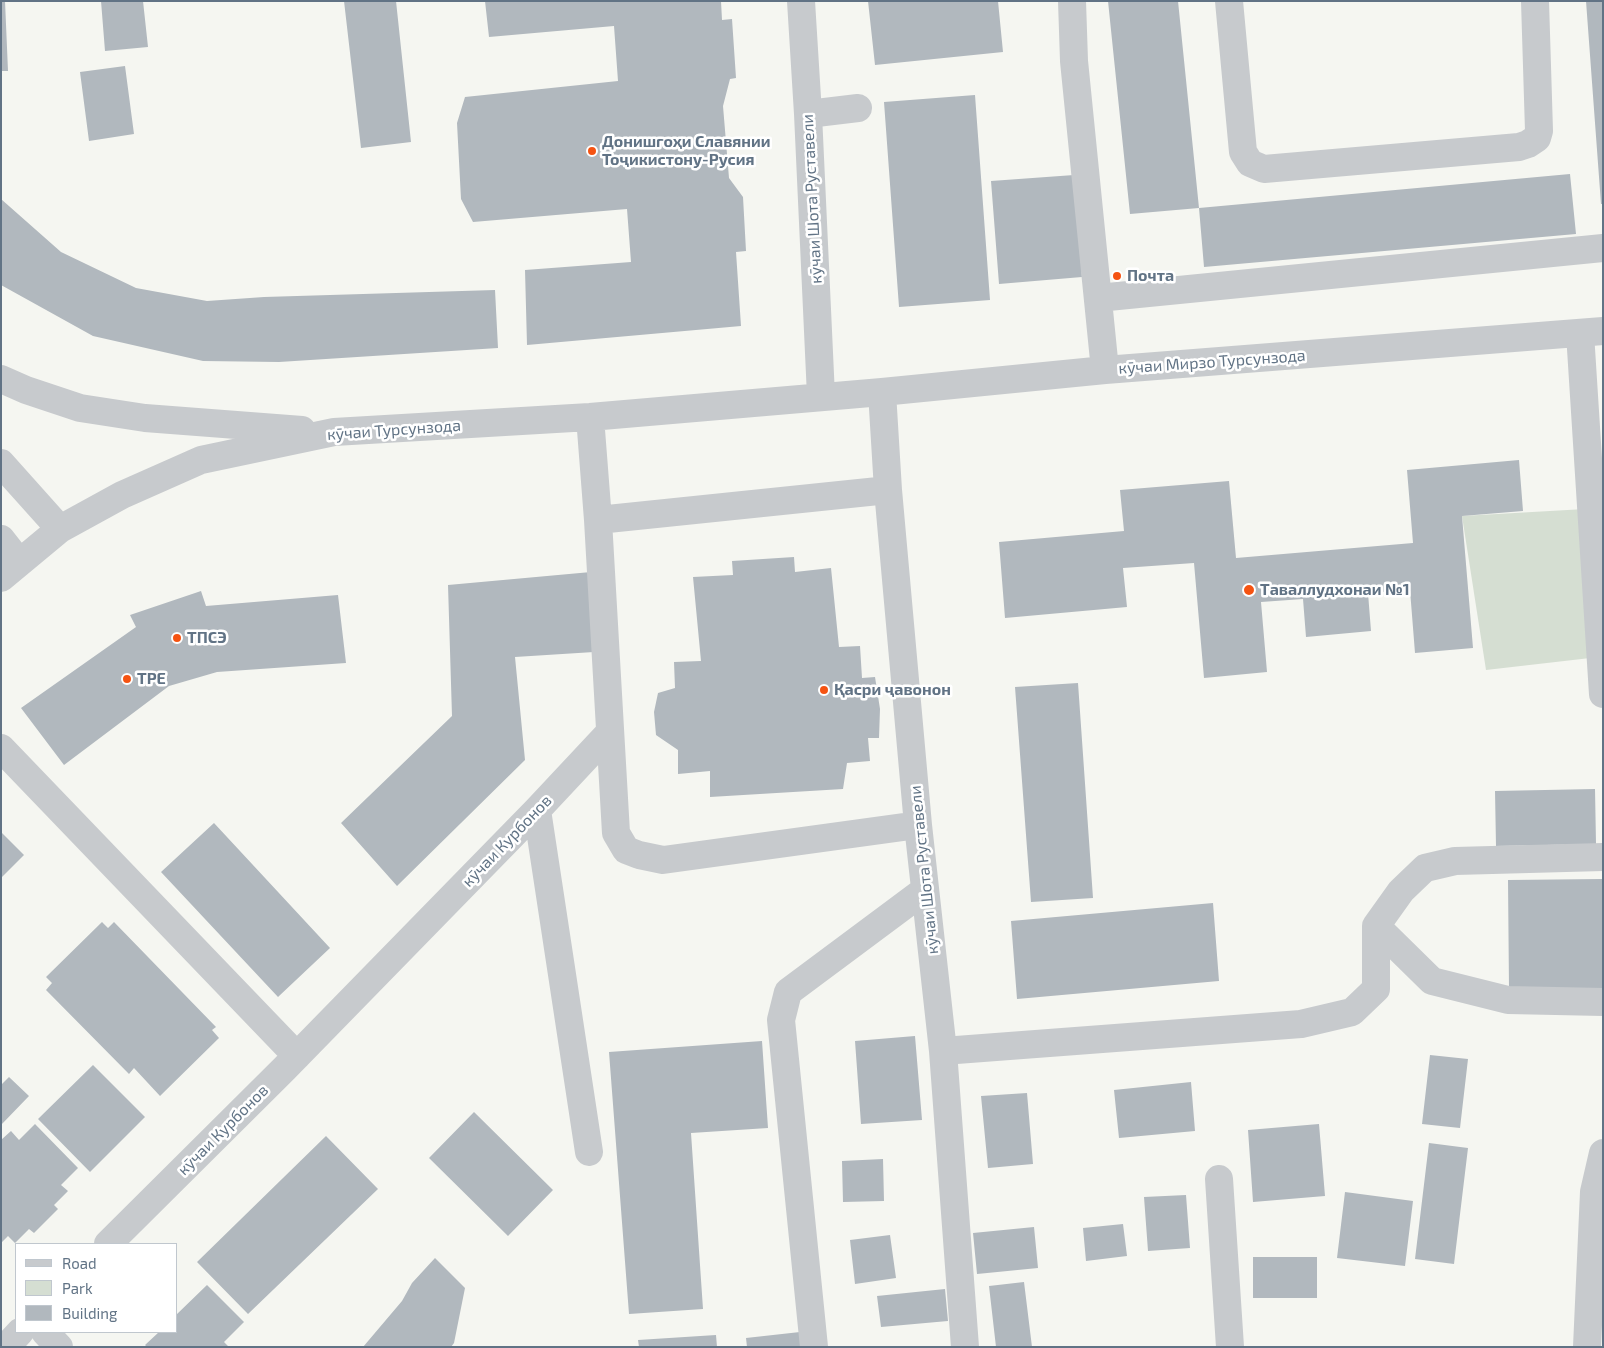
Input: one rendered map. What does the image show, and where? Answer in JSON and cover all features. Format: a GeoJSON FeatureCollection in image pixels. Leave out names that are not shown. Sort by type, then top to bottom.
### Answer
{"type":"FeatureCollection","features":[{"type":"Feature","properties":{"kind":"street","name":"кӯчаи Шота Руставели"},"geometry":{"type":"LineString","coordinates":[[801,1],[822,396]]}},
{"type":"Feature","properties":{"kind":"street"},"geometry":{"type":"LineString","coordinates":[[1072,1],[1074,61],[1105,370]]}},
{"type":"Feature","properties":{"kind":"street"},"geometry":{"type":"LineString","coordinates":[[1230,1],[1243,152],[1250,163],[1264,169],[1519,147],[1528,144],[1537,138],[1539,131],[1535,1]]}},
{"type":"Feature","properties":{"kind":"street"},"geometry":{"type":"LineString","coordinates":[[808,114],[858,108]]}},
{"type":"Feature","properties":{"kind":"street"},"geometry":{"type":"LineString","coordinates":[[1098,298],[1603,248]]}},
{"type":"Feature","properties":{"kind":"street"},"geometry":{"type":"LineString","coordinates":[[1592,332],[1603,694]]}},
{"type":"Feature","properties":{"kind":"street","name":"кӯчаи Мирзо Турсунзода"},"geometry":{"type":"LineString","coordinates":[[822,396],[882,392],[1105,370],[1592,332]]}},
{"type":"Feature","properties":{"kind":"street"},"geometry":{"type":"LineString","coordinates":[[1,380],[80,408],[145,418],[334,432]]}},
{"type":"Feature","properties":{"kind":"street","name":"кӯчаи Шота Руставели"},"geometry":{"type":"LineString","coordinates":[[882,392],[888,490],[918,825],[943,1051],[965,1347]]}},
{"type":"Feature","properties":{"kind":"street","name":"кӯчаи Турсунзода"},"geometry":{"type":"LineString","coordinates":[[10,570],[60,530],[122,494],[201,460],[334,432],[590,417],[822,396]]}},
{"type":"Feature","properties":{"kind":"street"},"geometry":{"type":"LineString","coordinates":[[590,417],[598,520],[616,833],[626,850],[639,856],[663,860],[918,825]]}},
{"type":"Feature","properties":{"kind":"street"},"geometry":{"type":"LineString","coordinates":[[1,463],[60,530]]}},
{"type":"Feature","properties":{"kind":"street"},"geometry":{"type":"LineString","coordinates":[[598,520],[888,490]]}},
{"type":"Feature","properties":{"kind":"street"},"geometry":{"type":"LineString","coordinates":[[1,539],[10,570]]}},
{"type":"Feature","properties":{"kind":"street","name":"кӯчаи Курбонов"},"geometry":{"type":"LineString","coordinates":[[109,1243],[297,1056],[537,810],[610,732]]}},
{"type":"Feature","properties":{"kind":"street"},"geometry":{"type":"LineString","coordinates":[[1,748],[297,1056]]}},
{"type":"Feature","properties":{"kind":"street"},"geometry":{"type":"LineString","coordinates":[[537,810],[589,1152]]}},
{"type":"Feature","properties":{"kind":"street"},"geometry":{"type":"LineString","coordinates":[[943,1051],[1301,1024],[1352,1012],[1376,989],[1376,926],[1401,891],[1425,868],[1455,862],[1603,857]]}},
{"type":"Feature","properties":{"kind":"street"},"geometry":{"type":"LineString","coordinates":[[814,1347],[781,1020],[788,992],[925,890]]}},
{"type":"Feature","properties":{"kind":"street"},"geometry":{"type":"LineString","coordinates":[[1376,926],[1432,981],[1508,1000],[1603,1002]]}},
{"type":"Feature","properties":{"kind":"street"},"geometry":{"type":"LineString","coordinates":[[1588,1347],[1594,1192],[1603,1153]]}},
{"type":"Feature","properties":{"kind":"street"},"geometry":{"type":"LineString","coordinates":[[1220,1179],[1230,1347]]}},
{"type":"Feature","properties":{"kind":"street"},"geometry":{"type":"LineString","coordinates":[[6,1347],[19,1333]]}},
{"type":"Feature","properties":{"kind":"street"},"geometry":{"type":"LineString","coordinates":[[46,1333],[59,1347]]}},
{"type":"Feature","properties":{"kind":"green space"},"geometry":{"type":"Polygon","coordinates":[[[1585,509],[1599,657],[1486,670],[1462,516],[1585,509]]]}},
{"type":"Feature","properties":{"kind":"building"},"geometry":{"type":"Polygon","coordinates":[[[1,1],[5,1],[8,71],[1,71],[1,1]]]}},
{"type":"Feature","properties":{"kind":"building"},"geometry":{"type":"Polygon","coordinates":[[[101,1],[143,1],[148,47],[105,51],[101,1]]]}},
{"type":"Feature","properties":{"kind":"building"},"geometry":{"type":"Polygon","coordinates":[[[344,1],[396,1],[411,142],[361,148],[344,1]]]}},
{"type":"Feature","properties":{"kind":"building","name":"Донишгоҳи Славянии Тоҷикистону-Русия"},"geometry":{"type":"Polygon","coordinates":[[[485,1],[721,1],[722,20],[732,19],[736,78],[730,79],[723,106],[729,178],[743,197],[746,251],[736,252],[741,326],[527,345],[525,270],[631,262],[627,209],[473,222],[461,199],[457,123],[465,97],[618,81],[614,26],[489,37],[485,1]]]}},
{"type":"Feature","properties":{"kind":"building"},"geometry":{"type":"Polygon","coordinates":[[[868,1],[998,1],[1003,52],[875,65],[868,1]]]}},
{"type":"Feature","properties":{"kind":"building"},"geometry":{"type":"Polygon","coordinates":[[[1108,1],[1178,1],[1199,208],[1130,214],[1108,1]]]}},
{"type":"Feature","properties":{"kind":"building"},"geometry":{"type":"Polygon","coordinates":[[[1586,1],[1603,1],[1603,204],[1601,204],[1586,1]]]}},
{"type":"Feature","properties":{"kind":"building"},"geometry":{"type":"Polygon","coordinates":[[[125,66],[134,134],[89,141],[80,72],[125,66]]]}},
{"type":"Feature","properties":{"kind":"building"},"geometry":{"type":"Polygon","coordinates":[[[975,95],[990,300],[899,307],[884,102],[975,95]]]}},
{"type":"Feature","properties":{"kind":"building"},"geometry":{"type":"Polygon","coordinates":[[[1570,174],[1576,234],[1204,267],[1199,208],[1570,174]]]}},
{"type":"Feature","properties":{"kind":"building"},"geometry":{"type":"Polygon","coordinates":[[[1074,175],[1082,277],[999,284],[991,181],[1074,175]]]}},
{"type":"Feature","properties":{"kind":"building"},"geometry":{"type":"Polygon","coordinates":[[[1,199],[61,252],[136,288],[207,301],[264,297],[495,290],[498,348],[279,362],[203,361],[93,336],[1,285],[1,199]]]}},
{"type":"Feature","properties":{"kind":"building"},"geometry":{"type":"Polygon","coordinates":[[[1519,460],[1523,511],[1462,516],[1473,648],[1415,653],[1410,590],[1368,593],[1371,631],[1306,637],[1303,599],[1261,602],[1267,672],[1204,678],[1194,563],[1123,568],[1127,607],[1005,618],[999,542],[1124,531],[1120,490],[1229,481],[1236,558],[1413,543],[1407,470],[1519,460]]]}},
{"type":"Feature","properties":{"kind":"building"},"geometry":{"type":"Polygon","coordinates":[[[794,557],[795,572],[831,568],[839,647],[860,646],[862,678],[875,677],[880,709],[879,738],[868,738],[870,761],[847,763],[843,789],[710,797],[710,771],[678,774],[678,750],[656,735],[654,712],[658,693],[675,688],[674,662],[701,661],[693,577],[733,575],[732,561],[794,557]]]}},
{"type":"Feature","properties":{"kind":"building"},"geometry":{"type":"Polygon","coordinates":[[[591,572],[594,652],[515,657],[525,760],[397,886],[341,823],[452,716],[448,585],[591,572]]]}},
{"type":"Feature","properties":{"kind":"building","name":"TPE"},"geometry":{"type":"Polygon","coordinates":[[[201,591],[206,606],[338,595],[346,663],[217,672],[169,686],[64,765],[21,708],[136,627],[130,615],[201,591]]]}},
{"type":"Feature","properties":{"kind":"building"},"geometry":{"type":"Polygon","coordinates":[[[1078,683],[1093,898],[1031,902],[1015,687],[1078,683]]]}},
{"type":"Feature","properties":{"kind":"building"},"geometry":{"type":"Polygon","coordinates":[[[1595,789],[1596,844],[1496,846],[1495,791],[1595,789]]]}},
{"type":"Feature","properties":{"kind":"building"},"geometry":{"type":"Polygon","coordinates":[[[214,823],[330,948],[278,997],[161,872],[214,823]]]}},
{"type":"Feature","properties":{"kind":"building"},"geometry":{"type":"Polygon","coordinates":[[[1,832],[24,855],[1,878],[1,832]]]}},
{"type":"Feature","properties":{"kind":"building"},"geometry":{"type":"Polygon","coordinates":[[[1602,879],[1603,988],[1509,989],[1508,880],[1602,879]]]}},
{"type":"Feature","properties":{"kind":"building"},"geometry":{"type":"Polygon","coordinates":[[[1213,903],[1219,981],[1017,999],[1011,921],[1213,903]]]}},
{"type":"Feature","properties":{"kind":"building"},"geometry":{"type":"Polygon","coordinates":[[[102,922],[108,928],[114,922],[216,1027],[212,1030],[219,1038],[160,1096],[134,1068],[129,1074],[46,990],[52,983],[46,977],[102,922]]]}},
{"type":"Feature","properties":{"kind":"building"},"geometry":{"type":"Polygon","coordinates":[[[915,1036],[922,1120],[861,1124],[855,1041],[915,1036]]]}},
{"type":"Feature","properties":{"kind":"building"},"geometry":{"type":"Polygon","coordinates":[[[762,1041],[768,1128],[691,1133],[703,1309],[629,1314],[609,1052],[762,1041]]]}},
{"type":"Feature","properties":{"kind":"building"},"geometry":{"type":"Polygon","coordinates":[[[1430,1055],[1468,1059],[1460,1128],[1422,1124],[1430,1055]]]}},
{"type":"Feature","properties":{"kind":"building"},"geometry":{"type":"Polygon","coordinates":[[[93,1065],[145,1117],[90,1172],[38,1119],[93,1065]]]}},
{"type":"Feature","properties":{"kind":"building"},"geometry":{"type":"Polygon","coordinates":[[[9,1077],[29,1096],[1,1125],[1,1085],[9,1077]]]}},
{"type":"Feature","properties":{"kind":"building"},"geometry":{"type":"Polygon","coordinates":[[[1191,1082],[1195,1131],[1119,1138],[1114,1090],[1191,1082]]]}},
{"type":"Feature","properties":{"kind":"building"},"geometry":{"type":"Polygon","coordinates":[[[1027,1093],[1033,1164],[988,1168],[981,1096],[1027,1093]]]}},
{"type":"Feature","properties":{"kind":"building"},"geometry":{"type":"Polygon","coordinates":[[[474,1112],[553,1190],[508,1236],[429,1158],[474,1112]]]}},
{"type":"Feature","properties":{"kind":"building"},"geometry":{"type":"Polygon","coordinates":[[[35,1124],[78,1168],[61,1185],[68,1191],[54,1205],[58,1209],[34,1233],[29,1229],[15,1243],[8,1236],[1,1243],[1,1140],[11,1131],[19,1140],[35,1124]]]}},
{"type":"Feature","properties":{"kind":"building"},"geometry":{"type":"Polygon","coordinates":[[[1319,1124],[1325,1196],[1253,1202],[1248,1130],[1319,1124]]]}},
{"type":"Feature","properties":{"kind":"building"},"geometry":{"type":"Polygon","coordinates":[[[326,1136],[378,1189],[248,1314],[197,1262],[326,1136]]]}},
{"type":"Feature","properties":{"kind":"building"},"geometry":{"type":"Polygon","coordinates":[[[1429,1143],[1468,1148],[1454,1264],[1415,1259],[1429,1143]]]}},
{"type":"Feature","properties":{"kind":"building"},"geometry":{"type":"Polygon","coordinates":[[[883,1159],[884,1201],[843,1202],[842,1161],[883,1159]]]}},
{"type":"Feature","properties":{"kind":"building"},"geometry":{"type":"Polygon","coordinates":[[[1345,1192],[1413,1201],[1405,1266],[1337,1258],[1345,1192]]]}},
{"type":"Feature","properties":{"kind":"building"},"geometry":{"type":"Polygon","coordinates":[[[1186,1195],[1190,1248],[1148,1251],[1144,1197],[1186,1195]]]}},
{"type":"Feature","properties":{"kind":"building"},"geometry":{"type":"Polygon","coordinates":[[[1123,1224],[1127,1256],[1086,1261],[1083,1228],[1123,1224]]]}},
{"type":"Feature","properties":{"kind":"building"},"geometry":{"type":"Polygon","coordinates":[[[1034,1227],[1038,1268],[977,1274],[973,1233],[1034,1227]]]}},
{"type":"Feature","properties":{"kind":"building"},"geometry":{"type":"Polygon","coordinates":[[[890,1235],[896,1278],[855,1284],[850,1240],[890,1235]]]}},
{"type":"Feature","properties":{"kind":"building"},"geometry":{"type":"Polygon","coordinates":[[[1253,1257],[1317,1257],[1317,1298],[1253,1298],[1253,1257]]]}},
{"type":"Feature","properties":{"kind":"building"},"geometry":{"type":"Polygon","coordinates":[[[435,1258],[465,1288],[454,1343],[451,1347],[363,1347],[402,1301],[412,1283],[435,1258]]]}},
{"type":"Feature","properties":{"kind":"building"},"geometry":{"type":"Polygon","coordinates":[[[1024,1282],[1032,1347],[996,1347],[989,1286],[1024,1282]]]}},
{"type":"Feature","properties":{"kind":"building"},"geometry":{"type":"Polygon","coordinates":[[[207,1285],[244,1322],[224,1342],[229,1347],[147,1347],[145,1345],[158,1333],[178,1333],[178,1313],[207,1285]]]}},
{"type":"Feature","properties":{"kind":"building"},"geometry":{"type":"Polygon","coordinates":[[[945,1289],[948,1321],[881,1327],[877,1296],[945,1289]]]}},
{"type":"Feature","properties":{"kind":"building"},"geometry":{"type":"Polygon","coordinates":[[[800,1332],[801,1347],[747,1347],[746,1338],[800,1332]]]}},
{"type":"Feature","properties":{"kind":"building"},"geometry":{"type":"Polygon","coordinates":[[[716,1335],[717,1347],[639,1347],[638,1340],[716,1335]]]}},
{"type":"Feature","properties":{"kind":"place","name":"Донишгоҳи Славянии Тоҷикистону-Русия"},"geometry":{"type":"Point","coordinates":[592,151]}},
{"type":"Feature","properties":{"kind":"place","name":"Почта"},"geometry":{"type":"Point","coordinates":[1117,276]}},
{"type":"Feature","properties":{"kind":"place","name":"Таваллудхонаи №1"},"geometry":{"type":"Point","coordinates":[1249,590]}},
{"type":"Feature","properties":{"kind":"place","name":"ТПСЭ"},"geometry":{"type":"Point","coordinates":[177,638]}},
{"type":"Feature","properties":{"kind":"place","name":"TPE"},"geometry":{"type":"Point","coordinates":[127,679]}},
{"type":"Feature","properties":{"kind":"place","name":"Қасри ҷавонон"},"geometry":{"type":"Point","coordinates":[824,690]}}]}
